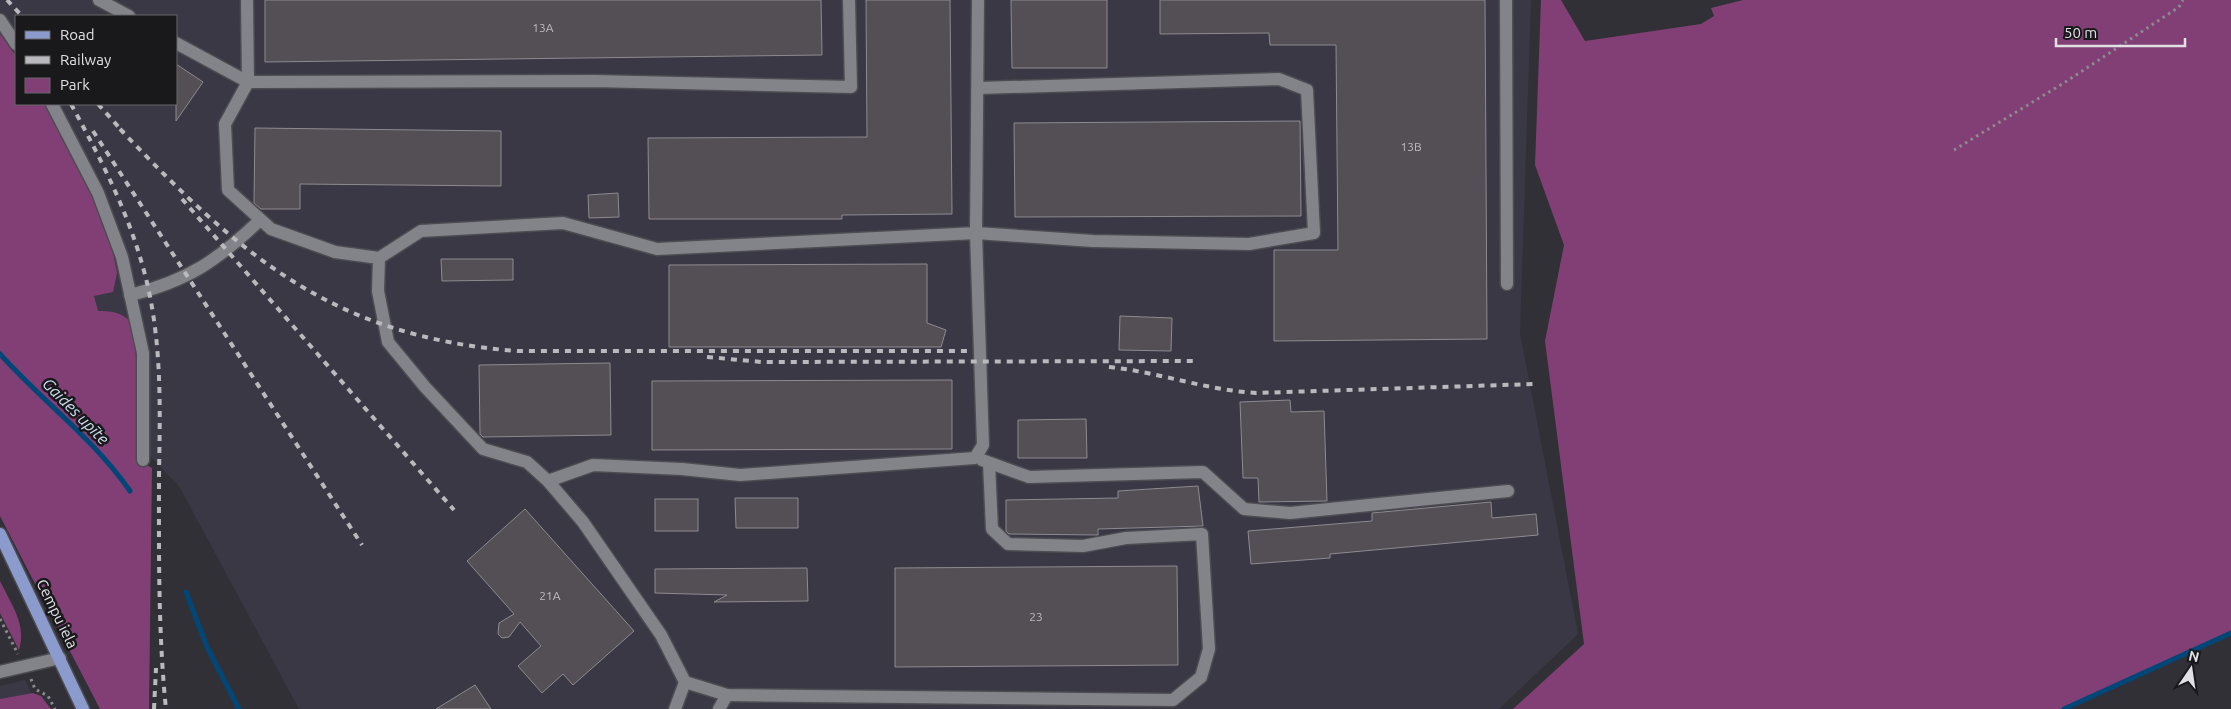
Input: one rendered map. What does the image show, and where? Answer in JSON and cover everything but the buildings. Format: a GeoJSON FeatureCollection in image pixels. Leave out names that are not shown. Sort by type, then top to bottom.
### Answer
{"type":"FeatureCollection","features":[{"type":"Feature","properties":{"kind":"main road","name":"Cempu iela"},"geometry":{"type":"LineString","coordinates":[[0,534],[83,709]]}},
{"type":"Feature","properties":{"kind":"street"},"geometry":{"type":"LineString","coordinates":[[100,0],[127,15]]}},
{"type":"Feature","properties":{"kind":"street"},"geometry":{"type":"LineString","coordinates":[[248,0],[248,82],[225,124],[228,190],[270,229],[335,252],[380,258],[421,231],[563,223],[657,249],[976,233],[1093,241],[1249,244],[1314,232],[1307,90],[1279,80],[979,88]]}},
{"type":"Feature","properties":{"kind":"street"},"geometry":{"type":"LineString","coordinates":[[178,44],[248,82],[594,80],[851,87],[849,0]]}},
{"type":"Feature","properties":{"kind":"street"},"geometry":{"type":"LineString","coordinates":[[974,458],[982,445],[976,233],[979,88],[978,0]]}},
{"type":"Feature","properties":{"kind":"street"},"geometry":{"type":"LineString","coordinates":[[1506,0],[1507,284]]}},
{"type":"Feature","properties":{"kind":"street"},"geometry":{"type":"LineString","coordinates":[[0,20],[15,42]]}},
{"type":"Feature","properties":{"kind":"street"},"geometry":{"type":"LineString","coordinates":[[53,105],[98,193],[122,257],[143,353],[143,460]]}},
{"type":"Feature","properties":{"kind":"street"},"geometry":{"type":"LineString","coordinates":[[130,295],[162,287],[196,271],[232,246],[260,220]]}},
{"type":"Feature","properties":{"kind":"street"},"geometry":{"type":"LineString","coordinates":[[380,258],[378,291],[388,342],[425,388],[483,449],[527,462],[548,481],[583,522],[661,635],[685,682],[727,695],[1173,700],[1201,678],[1209,648],[1202,534],[1126,538],[1083,546],[1008,544],[992,529],[989,463]]}},
{"type":"Feature","properties":{"kind":"street"},"geometry":{"type":"LineString","coordinates":[[548,481],[594,465],[682,469],[740,475],[974,458],[1028,477],[1203,472],[1244,508],[1290,513],[1508,491]]}},
{"type":"Feature","properties":{"kind":"street"},"geometry":{"type":"LineString","coordinates":[[0,672],[60,658]]}},
{"type":"Feature","properties":{"kind":"street"},"geometry":{"type":"LineString","coordinates":[[675,709],[685,682]]}},
{"type":"Feature","properties":{"kind":"street"},"geometry":{"type":"LineString","coordinates":[[719,709],[727,695]]}},
{"type":"Feature","properties":{"kind":"path"},"geometry":{"type":"LineString","coordinates":[[1954,150],[2067,81],[2179,6],[2183,0]]}},
{"type":"Feature","properties":{"kind":"path"},"geometry":{"type":"LineString","coordinates":[[0,619],[16,650]]}},
{"type":"Feature","properties":{"kind":"path"},"geometry":{"type":"LineString","coordinates":[[35,689],[48,696],[55,709]]}},
{"type":"Feature","properties":{"kind":"shaded area"},"geometry":{"type":"Polygon","coordinates":[[[0,0],[1531,0],[1520,333],[1578,634],[1499,709],[299,709],[179,486],[0,301],[0,0]]]}},
{"type":"Feature","properties":{"kind":"shaded area"},"geometry":{"type":"Polygon","coordinates":[[[25,680],[39,709],[0,709],[0,686],[25,680]]]}},
{"type":"Feature","properties":{"kind":"green space"},"geometry":{"type":"Polygon","coordinates":[[[1541,0],[1561,0],[1585,41],[1701,24],[1714,16],[1711,8],[1743,0],[2231,0],[2231,631],[2068,709],[1513,709],[1584,644],[1545,341],[1564,245],[1535,165],[1541,0]]]}},
{"type":"Feature","properties":{"kind":"green space"},"geometry":{"type":"Polygon","coordinates":[[[0,34],[15,55],[15,105],[45,105],[78,163],[109,232],[117,273],[113,292],[94,296],[98,311],[118,314],[134,325],[139,413],[136,459],[152,468],[149,709],[100,709],[0,516],[0,34]]]}},
{"type":"Feature","properties":{"kind":"green space"},"geometry":{"type":"Polygon","coordinates":[[[0,581],[17,615],[21,632],[19,650],[0,613],[0,581]]]}},
{"type":"Feature","properties":{"kind":"green space"},"geometry":{"type":"Polygon","coordinates":[[[33,693],[41,696],[51,709],[0,709],[0,699],[33,693]]]}},
{"type":"Feature","properties":{"kind":"waterway","name":"Gaides upīte"},"geometry":{"type":"LineString","coordinates":[[0,354],[84,437],[116,472],[130,491]]}},
{"type":"Feature","properties":{"kind":"waterway","name":"Gaides upīte"},"geometry":{"type":"LineString","coordinates":[[186,592],[207,647],[239,709]]}},
{"type":"Feature","properties":{"kind":"waterway"},"geometry":{"type":"LineString","coordinates":[[2064,709],[2231,633]]}},
{"type":"Feature","properties":{"kind":"railway"},"geometry":{"type":"LineString","coordinates":[[7,0],[21,15]]}},
{"type":"Feature","properties":{"kind":"railway"},"geometry":{"type":"LineString","coordinates":[[72,105],[116,193],[142,263],[153,311],[160,404],[160,592],[166,709]]}},
{"type":"Feature","properties":{"kind":"railway"},"geometry":{"type":"LineString","coordinates":[[99,105],[124,133]]}},
{"type":"Feature","properties":{"kind":"railway"},"geometry":{"type":"LineString","coordinates":[[120,129],[207,215],[250,251],[295,282],[342,308],[394,328],[452,343],[517,351],[967,351]]}},
{"type":"Feature","properties":{"kind":"railway"},"geometry":{"type":"LineString","coordinates":[[93,131],[362,545]]}},
{"type":"Feature","properties":{"kind":"railway"},"geometry":{"type":"LineString","coordinates":[[182,199],[454,510]]}},
{"type":"Feature","properties":{"kind":"railway"},"geometry":{"type":"LineString","coordinates":[[707,357],[762,362],[1198,361]]}},
{"type":"Feature","properties":{"kind":"railway"},"geometry":{"type":"LineString","coordinates":[[1109,367],[1219,388],[1256,393],[1534,384]]}},
{"type":"Feature","properties":{"kind":"railway"},"geometry":{"type":"LineString","coordinates":[[154,709],[156,668]]}}]}
